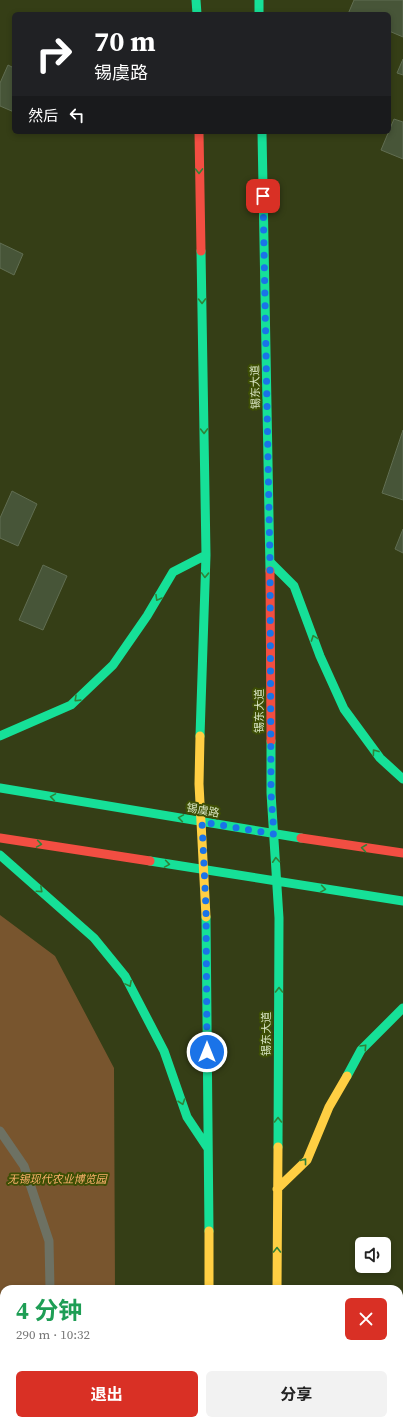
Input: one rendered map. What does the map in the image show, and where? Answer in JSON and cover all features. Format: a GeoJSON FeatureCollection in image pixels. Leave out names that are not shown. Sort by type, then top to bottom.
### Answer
{"type":"FeatureCollection","features":[{"type":"Feature","properties":{"kind":"main road"},"geometry":{"type":"LineString","coordinates":[[196,0],[197,12]]}},
{"type":"Feature","properties":{"kind":"main road"},"geometry":{"type":"LineString","coordinates":[[259,0],[259,12]]}},
{"type":"Feature","properties":{"kind":"main road"},"geometry":{"type":"LineString","coordinates":[[199,134],[206,555],[200,784],[206,909],[209,1285]]}},
{"type":"Feature","properties":{"kind":"main road","name":"锡东大道"},"geometry":{"type":"LineString","coordinates":[[262,134],[270,562],[271,793],[279,926],[277,1285]]}},
{"type":"Feature","properties":{"kind":"main road"},"geometry":{"type":"LineString","coordinates":[[0,736],[72,705],[113,665],[147,616],[173,572],[206,555]]}},
{"type":"Feature","properties":{"kind":"main road"},"geometry":{"type":"LineString","coordinates":[[270,562],[294,586],[320,656],[344,709],[380,758],[403,779]]}},
{"type":"Feature","properties":{"kind":"main road","name":"锡虞路"},"geometry":{"type":"LineString","coordinates":[[0,788],[274,834],[403,853]]}},
{"type":"Feature","properties":{"kind":"main road"},"geometry":{"type":"LineString","coordinates":[[0,838],[403,901]]}},
{"type":"Feature","properties":{"kind":"main road"},"geometry":{"type":"LineString","coordinates":[[0,855],[94,938],[125,976],[164,1051],[187,1117],[207,1147]]}},
{"type":"Feature","properties":{"kind":"main road"},"geometry":{"type":"LineString","coordinates":[[277,1189],[306,1160],[329,1107],[361,1050],[403,1008]]}},
{"type":"Feature","properties":{"kind":"lane"},"geometry":{"type":"LineString","coordinates":[[0,1131],[24,1166],[49,1241],[50,1285]]}},
{"type":"Feature","properties":{"kind":"green space","name":"无锡现代农业博览园"},"geometry":{"type":"Polygon","coordinates":[[[0,915],[55,956],[114,1068],[115,1285],[0,1285],[0,915]]]}},
{"type":"Feature","properties":{"kind":"building"},"geometry":{"type":"Polygon","coordinates":[[[354,0],[403,0],[403,37],[391,32],[391,12],[349,12],[354,0]]]}},
{"type":"Feature","properties":{"kind":"building"},"geometry":{"type":"Polygon","coordinates":[[[403,59],[403,75],[397,73],[403,59]]]}},
{"type":"Feature","properties":{"kind":"building"},"geometry":{"type":"Polygon","coordinates":[[[8,65],[12,67],[12,111],[0,106],[0,83],[8,65]]]}},
{"type":"Feature","properties":{"kind":"building"},"geometry":{"type":"Polygon","coordinates":[[[394,119],[403,122],[403,159],[381,150],[388,134],[391,134],[391,126],[394,119]]]}},
{"type":"Feature","properties":{"kind":"building"},"geometry":{"type":"Polygon","coordinates":[[[0,243],[23,254],[14,275],[0,268],[0,243]]]}},
{"type":"Feature","properties":{"kind":"building"},"geometry":{"type":"Polygon","coordinates":[[[403,430],[403,500],[382,493],[403,430]]]}},
{"type":"Feature","properties":{"kind":"building"},"geometry":{"type":"Polygon","coordinates":[[[12,491],[37,504],[18,546],[0,538],[0,518],[12,491]]]}},
{"type":"Feature","properties":{"kind":"building"},"geometry":{"type":"Polygon","coordinates":[[[403,529],[403,553],[395,549],[403,529]]]}},
{"type":"Feature","properties":{"kind":"building"},"geometry":{"type":"Polygon","coordinates":[[[43,565],[67,576],[43,630],[19,620],[43,565]]]}},
{"type":"Feature","properties":{"kind":"traffic: fast"},"geometry":{"type":"LineString","coordinates":[[196,0],[197,12]]}},
{"type":"Feature","properties":{"kind":"traffic: fast"},"geometry":{"type":"LineString","coordinates":[[259,0],[259,12]]}},
{"type":"Feature","properties":{"kind":"traffic: fast"},"geometry":{"type":"LineString","coordinates":[[262,134],[270,571]]}},
{"type":"Feature","properties":{"kind":"traffic: fast"},"geometry":{"type":"LineString","coordinates":[[200,736],[206,555],[201,251]]}},
{"type":"Feature","properties":{"kind":"traffic: fast"},"geometry":{"type":"LineString","coordinates":[[0,736],[71,705],[113,665],[147,616],[173,572],[206,555]]}},
{"type":"Feature","properties":{"kind":"traffic: fast"},"geometry":{"type":"LineString","coordinates":[[270,562],[294,586],[320,656],[344,709],[380,758],[403,779]]}},
{"type":"Feature","properties":{"kind":"traffic: fast"},"geometry":{"type":"LineString","coordinates":[[271,741],[271,793],[279,918],[278,1147]]}},
{"type":"Feature","properties":{"kind":"traffic: fast"},"geometry":{"type":"LineString","coordinates":[[0,788],[301,838]]}},
{"type":"Feature","properties":{"kind":"traffic: fast"},"geometry":{"type":"LineString","coordinates":[[0,855],[94,938],[125,976],[164,1051],[187,1117],[207,1147]]}},
{"type":"Feature","properties":{"kind":"traffic: fast"},"geometry":{"type":"LineString","coordinates":[[150,861],[403,901]]}},
{"type":"Feature","properties":{"kind":"traffic: fast"},"geometry":{"type":"LineString","coordinates":[[206,917],[209,1231]]}},
{"type":"Feature","properties":{"kind":"traffic: fast"},"geometry":{"type":"LineString","coordinates":[[347,1076],[361,1050],[403,1008]]}},
{"type":"Feature","properties":{"kind":"traffic: slow"},"geometry":{"type":"LineString","coordinates":[[200,736],[199,784],[206,917]]}},
{"type":"Feature","properties":{"kind":"traffic: slow"},"geometry":{"type":"LineString","coordinates":[[277,1189],[307,1160],[329,1107],[347,1076]]}},
{"type":"Feature","properties":{"kind":"traffic: slow"},"geometry":{"type":"LineString","coordinates":[[277,1285],[278,1147]]}},
{"type":"Feature","properties":{"kind":"traffic: slow"},"geometry":{"type":"LineString","coordinates":[[209,1231],[209,1285]]}},
{"type":"Feature","properties":{"kind":"traffic: jam"},"geometry":{"type":"LineString","coordinates":[[199,134],[201,251]]}},
{"type":"Feature","properties":{"kind":"traffic: jam"},"geometry":{"type":"LineString","coordinates":[[270,571],[271,741]]}},
{"type":"Feature","properties":{"kind":"traffic: jam"},"geometry":{"type":"LineString","coordinates":[[0,838],[150,861]]}},
{"type":"Feature","properties":{"kind":"traffic: jam"},"geometry":{"type":"LineString","coordinates":[[301,838],[403,853]]}},
{"type":"Feature","properties":{"kind":"route"},"geometry":{"type":"LineString","coordinates":[[207,1052],[206,909],[202,822],[274,834],[271,793],[270,562],[263,196]]}}]}
